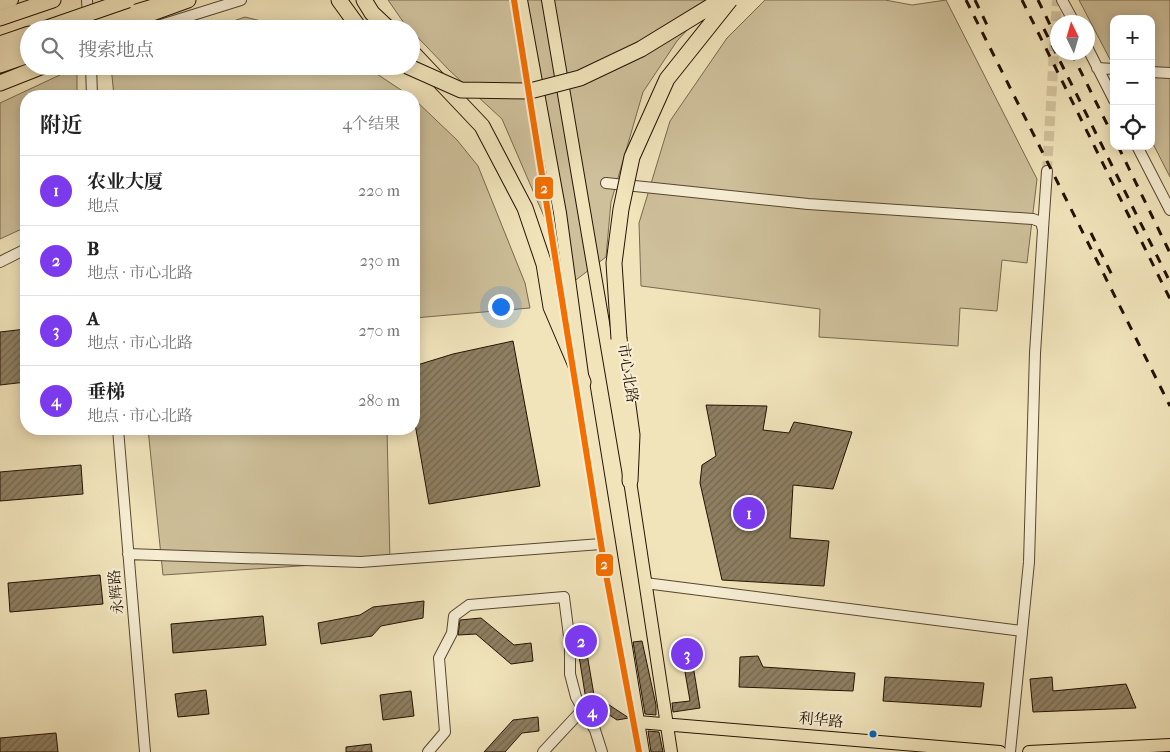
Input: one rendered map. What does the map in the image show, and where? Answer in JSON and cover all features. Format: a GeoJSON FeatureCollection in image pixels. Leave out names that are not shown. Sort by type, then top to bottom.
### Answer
{"type":"FeatureCollection","features":[{"type":"Feature","properties":{"kind":"highway"},"geometry":{"type":"LineString","coordinates":[[0,18],[52,0]]}},
{"type":"Feature","properties":{"kind":"highway"},"geometry":{"type":"LineString","coordinates":[[70,20],[128,0]]}},
{"type":"Feature","properties":{"kind":"highway"},"geometry":{"type":"LineString","coordinates":[[133,20],[188,0]]}},
{"type":"Feature","properties":{"kind":"highway"},"geometry":{"type":"LineString","coordinates":[[339,0],[352,20]]}},
{"type":"Feature","properties":{"kind":"highway"},"geometry":{"type":"LineString","coordinates":[[364,0],[372,13],[379,20]]}},
{"type":"Feature","properties":{"kind":"highway"},"geometry":{"type":"LineString","coordinates":[[420,72],[461,90],[530,91],[580,78],[641,49],[721,0]]}},
{"type":"Feature","properties":{"kind":"highway"},"geometry":{"type":"LineString","coordinates":[[630,481],[632,435],[619,339],[614,263],[621,209],[632,157],[667,79],[730,0]]}},
{"type":"Feature","properties":{"kind":"highway"},"geometry":{"type":"LineString","coordinates":[[0,44],[20,37]]}},
{"type":"Feature","properties":{"kind":"highway"},"geometry":{"type":"LineString","coordinates":[[0,65],[20,59]]}},
{"type":"Feature","properties":{"kind":"highway"},"geometry":{"type":"LineString","coordinates":[[420,61],[482,126],[525,208],[544,264],[551,307],[583,382]]}},
{"type":"Feature","properties":{"kind":"highway"},"geometry":{"type":"LineString","coordinates":[[0,83],[20,75]]}},
{"type":"Feature","properties":{"kind":"main road"},"geometry":{"type":"LineString","coordinates":[[0,4],[12,0]]}},
{"type":"Feature","properties":{"kind":"main road"},"geometry":{"type":"LineString","coordinates":[[107,20],[171,0]]}},
{"type":"Feature","properties":{"kind":"main road"},"geometry":{"type":"LineString","coordinates":[[521,0],[560,213],[583,382],[643,752]]}},
{"type":"Feature","properties":{"kind":"main road","name":"市心北路"},"geometry":{"type":"LineString","coordinates":[[548,0],[630,481],[671,752]]}},
{"type":"Feature","properties":{"kind":"main road"},"geometry":{"type":"LineString","coordinates":[[0,55],[20,48]]}},
{"type":"Feature","properties":{"kind":"main road","name":"利华路"},"geometry":{"type":"LineString","coordinates":[[638,726],[1000,752]]}},
{"type":"Feature","properties":{"kind":"main road","name":"利华路"},"geometry":{"type":"LineString","coordinates":[[667,728],[901,752]]}},
{"type":"Feature","properties":{"kind":"main road"},"geometry":{"type":"LineString","coordinates":[[1029,752],[1170,745]]}},
{"type":"Feature","properties":{"kind":"street"},"geometry":{"type":"LineString","coordinates":[[87,0],[88,20]]}},
{"type":"Feature","properties":{"kind":"street"},"geometry":{"type":"LineString","coordinates":[[177,20],[241,0]]}},
{"type":"Feature","properties":{"kind":"street"},"geometry":{"type":"LineString","coordinates":[[1062,0],[1070,15]]}},
{"type":"Feature","properties":{"kind":"street"},"geometry":{"type":"LineString","coordinates":[[1093,60],[1110,92]]}},
{"type":"Feature","properties":{"kind":"street"},"geometry":{"type":"LineString","coordinates":[[1097,68],[1110,69]]}},
{"type":"Feature","properties":{"kind":"street"},"geometry":{"type":"LineString","coordinates":[[1155,72],[1170,73]]}},
{"type":"Feature","properties":{"kind":"street"},"geometry":{"type":"LineString","coordinates":[[91,75],[92,90]]}},
{"type":"Feature","properties":{"kind":"street"},"geometry":{"type":"LineString","coordinates":[[1139,150],[1170,210]]}},
{"type":"Feature","properties":{"kind":"street"},"geometry":{"type":"LineString","coordinates":[[1010,752],[1029,562],[1035,353],[1047,170]]}},
{"type":"Feature","properties":{"kind":"street"},"geometry":{"type":"LineString","coordinates":[[606,182],[808,204],[1033,219],[1041,222],[1043,230]]}},
{"type":"Feature","properties":{"kind":"street"},"geometry":{"type":"LineString","coordinates":[[0,262],[20,252]]}},
{"type":"Feature","properties":{"kind":"street","name":"永辉路"},"geometry":{"type":"LineString","coordinates":[[118,435],[145,752]]}},
{"type":"Feature","properties":{"kind":"street"},"geometry":{"type":"LineString","coordinates":[[128,554],[361,562],[601,544]]}},
{"type":"Feature","properties":{"kind":"street"},"geometry":{"type":"LineString","coordinates":[[645,583],[1022,631]]}},
{"type":"Feature","properties":{"kind":"street"},"geometry":{"type":"LineString","coordinates":[[428,752],[445,732],[439,658],[452,633],[454,616],[469,605],[564,597],[570,644],[570,674],[576,698],[595,730],[602,752]]}},
{"type":"Feature","properties":{"kind":"street"},"geometry":{"type":"LineString","coordinates":[[543,752],[583,710]]}},
{"type":"Feature","properties":{"kind":"shaded area"},"geometry":{"type":"Polygon","coordinates":[[[388,0],[715,0],[677,41],[643,92],[611,202],[606,257],[560,292],[552,235],[502,119],[449,70],[420,40],[420,20],[402,20],[388,0]]]}},
{"type":"Feature","properties":{"kind":"shaded area"},"geometry":{"type":"Polygon","coordinates":[[[765,0],[885,0],[912,5],[946,0],[1037,179],[1027,263],[1002,260],[997,311],[960,308],[958,346],[819,337],[820,309],[641,286],[639,223],[670,121],[727,38],[765,0]]]}},
{"type":"Feature","properties":{"kind":"shaded area"},"geometry":{"type":"Polygon","coordinates":[[[1079,0],[1170,0],[1170,177],[1155,148],[1155,15],[1110,15],[1110,59],[1095,31],[1095,15],[1087,15],[1079,0]]]}},
{"type":"Feature","properties":{"kind":"shaded area"},"geometry":{"type":"Polygon","coordinates":[[[245,17],[257,20],[236,20],[245,17]]]}},
{"type":"Feature","properties":{"kind":"shaded area"},"geometry":{"type":"Polygon","coordinates":[[[60,75],[77,75],[77,90],[28,90],[60,75]]]}},
{"type":"Feature","properties":{"kind":"shaded area"},"geometry":{"type":"Polygon","coordinates":[[[112,75],[378,75],[401,90],[113,90],[112,75]]]}},
{"type":"Feature","properties":{"kind":"shaded area"},"geometry":{"type":"Polygon","coordinates":[[[20,94],[20,230],[0,239],[0,103],[20,94]]]}},
{"type":"Feature","properties":{"kind":"shaded area"},"geometry":{"type":"Polygon","coordinates":[[[420,105],[457,140],[478,166],[525,283],[530,308],[420,317],[420,105]]]}},
{"type":"Feature","properties":{"kind":"shaded area"},"geometry":{"type":"Polygon","coordinates":[[[149,435],[387,435],[390,560],[163,575],[149,435]]]}},
{"type":"Feature","properties":{"kind":"building"},"geometry":{"type":"Polygon","coordinates":[[[20,330],[20,383],[0,385],[0,332],[20,330]]]}},
{"type":"Feature","properties":{"kind":"building"},"geometry":{"type":"Polygon","coordinates":[[[513,341],[540,486],[429,504],[417,435],[420,435],[420,364],[453,354],[513,341]]]}},
{"type":"Feature","properties":{"kind":"building"},"geometry":{"type":"Polygon","coordinates":[[[706,405],[767,406],[763,430],[789,433],[794,422],[852,432],[833,489],[793,485],[790,538],[829,541],[824,586],[722,580],[700,483],[702,465],[716,456],[706,405]]]}},
{"type":"Feature","properties":{"kind":"building"},"geometry":{"type":"Polygon","coordinates":[[[81,465],[83,494],[0,501],[0,472],[81,465]]]}},
{"type":"Feature","properties":{"kind":"building"},"geometry":{"type":"Polygon","coordinates":[[[100,575],[103,604],[10,612],[8,583],[100,575]]]}},
{"type":"Feature","properties":{"kind":"building"},"geometry":{"type":"Polygon","coordinates":[[[424,601],[423,618],[381,626],[372,636],[321,644],[318,623],[360,615],[373,607],[424,601]]]}},
{"type":"Feature","properties":{"kind":"building"},"geometry":{"type":"Polygon","coordinates":[[[263,616],[266,645],[173,653],[171,624],[263,616]]]}},
{"type":"Feature","properties":{"kind":"building"},"geometry":{"type":"Polygon","coordinates":[[[481,618],[514,645],[531,643],[533,661],[511,664],[476,634],[458,635],[460,620],[481,618]]]}},
{"type":"Feature","properties":{"kind":"building"},"geometry":{"type":"Polygon","coordinates":[[[583,630],[594,695],[629,718],[617,720],[586,700],[575,631],[583,630]]]}},
{"type":"Feature","properties":{"kind":"building"},"geometry":{"type":"Polygon","coordinates":[[[642,641],[656,705],[656,715],[645,714],[633,642],[642,641]]]}},
{"type":"Feature","properties":{"kind":"building"},"geometry":{"type":"Polygon","coordinates":[[[689,641],[700,708],[673,712],[672,703],[690,701],[680,643],[689,641]]]}},
{"type":"Feature","properties":{"kind":"building"},"geometry":{"type":"Polygon","coordinates":[[[758,656],[763,667],[855,673],[853,691],[739,687],[740,657],[758,656]]]}},
{"type":"Feature","properties":{"kind":"building"},"geometry":{"type":"Polygon","coordinates":[[[885,677],[984,683],[981,707],[883,701],[885,677]]]}},
{"type":"Feature","properties":{"kind":"building"},"geometry":{"type":"Polygon","coordinates":[[[1052,677],[1053,691],[1126,684],[1136,708],[1033,712],[1030,679],[1052,677]]]}},
{"type":"Feature","properties":{"kind":"building"},"geometry":{"type":"Polygon","coordinates":[[[206,690],[209,714],[178,717],[175,694],[206,690]]]}},
{"type":"Feature","properties":{"kind":"building"},"geometry":{"type":"Polygon","coordinates":[[[411,691],[414,716],[383,720],[380,695],[411,691]]]}},
{"type":"Feature","properties":{"kind":"building"},"geometry":{"type":"Polygon","coordinates":[[[538,717],[539,731],[522,733],[505,752],[484,752],[513,720],[538,717]]]}},
{"type":"Feature","properties":{"kind":"building"},"geometry":{"type":"Polygon","coordinates":[[[648,731],[659,732],[663,752],[651,752],[648,731]]]}},
{"type":"Feature","properties":{"kind":"building"},"geometry":{"type":"Polygon","coordinates":[[[56,733],[58,752],[0,752],[0,738],[56,733]]]}},
{"type":"Feature","properties":{"kind":"building"},"geometry":{"type":"Polygon","coordinates":[[[371,744],[372,752],[346,752],[346,747],[371,744]]]}},
{"type":"Feature","properties":{"kind":"tunnel"},"geometry":{"type":"LineString","coordinates":[[1047,171],[1057,0]]}},
{"type":"Feature","properties":{"kind":"railway"},"geometry":{"type":"LineString","coordinates":[[966,0],[1170,406]]}},
{"type":"Feature","properties":{"kind":"railway"},"geometry":{"type":"LineString","coordinates":[[975,0],[988,27]]}},
{"type":"Feature","properties":{"kind":"railway"},"geometry":{"type":"LineString","coordinates":[[1022,0],[1170,299]]}},
{"type":"Feature","properties":{"kind":"railway"},"geometry":{"type":"LineString","coordinates":[[1038,0],[1050,25]]}},
{"type":"Feature","properties":{"kind":"railway"},"geometry":{"type":"LineString","coordinates":[[1044,29],[1168,278]]}},
{"type":"Feature","properties":{"kind":"railway"},"geometry":{"type":"LineString","coordinates":[[1075,60],[1110,130]]}},
{"type":"Feature","properties":{"kind":"railway"},"geometry":{"type":"LineString","coordinates":[[1120,150],[1170,253]]}},
{"type":"Feature","properties":{"kind":"railway"},"geometry":{"type":"LineString","coordinates":[[1091,233],[1113,277]]}},
{"type":"Feature","properties":{"kind":"transit line","name":"2"},"geometry":{"type":"LineString","coordinates":[[514,0],[605,569],[639,752]]}},
{"type":"Feature","properties":{"kind":"place","name":"农业大厦"},"geometry":{"type":"Point","coordinates":[749,513]}},
{"type":"Feature","properties":{"kind":"place","name":"B"},"geometry":{"type":"Point","coordinates":[581,641]}},
{"type":"Feature","properties":{"kind":"place","name":"A"},"geometry":{"type":"Point","coordinates":[687,654]}},
{"type":"Feature","properties":{"kind":"place","name":"垂梯"},"geometry":{"type":"Point","coordinates":[592,711]}}]}
